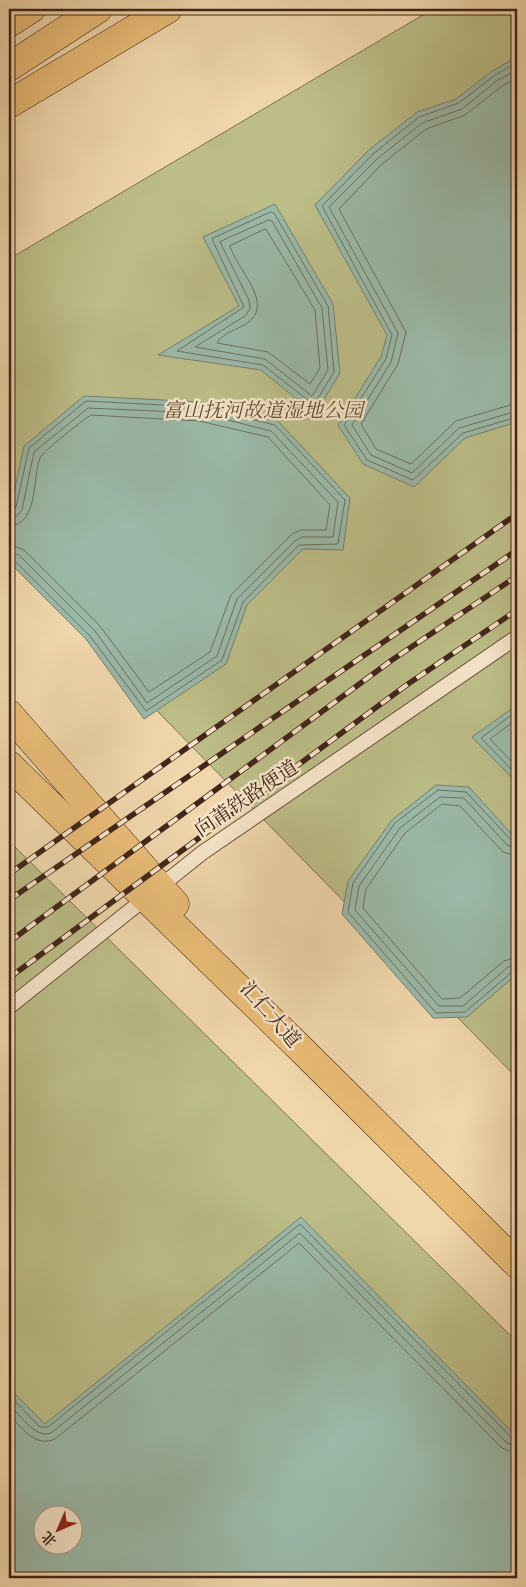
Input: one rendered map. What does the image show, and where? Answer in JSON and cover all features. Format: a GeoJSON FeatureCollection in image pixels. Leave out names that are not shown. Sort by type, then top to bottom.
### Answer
{"type":"FeatureCollection","features":[{"type":"Feature","properties":{"kind":"main road"},"geometry":{"type":"LineString","coordinates":[[9,23],[31,9]]}},
{"type":"Feature","properties":{"kind":"main road"},"geometry":{"type":"LineString","coordinates":[[9,67],[98,9]]}},
{"type":"Feature","properties":{"kind":"main road"},"geometry":{"type":"LineString","coordinates":[[9,104],[168,9]]}},
{"type":"Feature","properties":{"kind":"main road","name":"汇仁大道"},"geometry":{"type":"LineString","coordinates":[[9,714],[153,892],[304,1052],[517,1264]]}},
{"type":"Feature","properties":{"kind":"main road","name":"汇仁大道"},"geometry":{"type":"LineString","coordinates":[[9,765],[153,892]]}},
{"type":"Feature","properties":{"kind":"lane","name":"向莆铁路便道"},"geometry":{"type":"LineString","coordinates":[[9,1007],[202,853],[517,637]]}},
{"type":"Feature","properties":{"kind":"green space","name":"富山抚河故道湿地公园"},"geometry":{"type":"Polygon","coordinates":[[[433,9],[517,9],[517,1078],[9,560],[9,259],[433,9]]]}},
{"type":"Feature","properties":{"kind":"green space"},"geometry":{"type":"Polygon","coordinates":[[[9,841],[517,1342],[517,1578],[9,1578],[9,841]]]}},
{"type":"Feature","properties":{"kind":"water"},"geometry":{"type":"Polygon","coordinates":[[[517,57],[517,422],[465,438],[414,487],[363,464],[338,425],[381,357],[387,335],[315,205],[369,150],[417,112],[456,99],[492,71],[517,57]]]}},
{"type":"Feature","properties":{"kind":"water"},"geometry":{"type":"Polygon","coordinates":[[[275,204],[333,304],[340,373],[315,414],[261,370],[158,355],[239,306],[203,237],[275,204]]]}},
{"type":"Feature","properties":{"kind":"water"},"geometry":{"type":"Polygon","coordinates":[[[84,396],[202,402],[278,421],[350,498],[343,550],[303,549],[247,605],[226,664],[144,719],[86,639],[11,564],[9,516],[24,446],[84,396]]]}},
{"type":"Feature","properties":{"kind":"water"},"geometry":{"type":"Polygon","coordinates":[[[517,705],[517,783],[472,737],[517,705]]]}},
{"type":"Feature","properties":{"kind":"water"},"geometry":{"type":"Polygon","coordinates":[[[436,785],[469,787],[517,840],[517,974],[467,1017],[433,1018],[342,914],[348,881],[392,820],[436,785]]]}},
{"type":"Feature","properties":{"kind":"water"},"geometry":{"type":"Polygon","coordinates":[[[301,1217],[517,1437],[517,1578],[9,1578],[9,1388],[45,1424],[301,1217]]]}},
{"type":"Feature","properties":{"kind":"railway"},"geometry":{"type":"LineString","coordinates":[[9,874],[517,514]]}},
{"type":"Feature","properties":{"kind":"railway"},"geometry":{"type":"LineString","coordinates":[[9,900],[517,550]]}},
{"type":"Feature","properties":{"kind":"railway"},"geometry":{"type":"LineString","coordinates":[[9,942],[392,660],[517,576]]}},
{"type":"Feature","properties":{"kind":"railway"},"geometry":{"type":"LineString","coordinates":[[9,978],[408,684],[517,610]]}}]}
